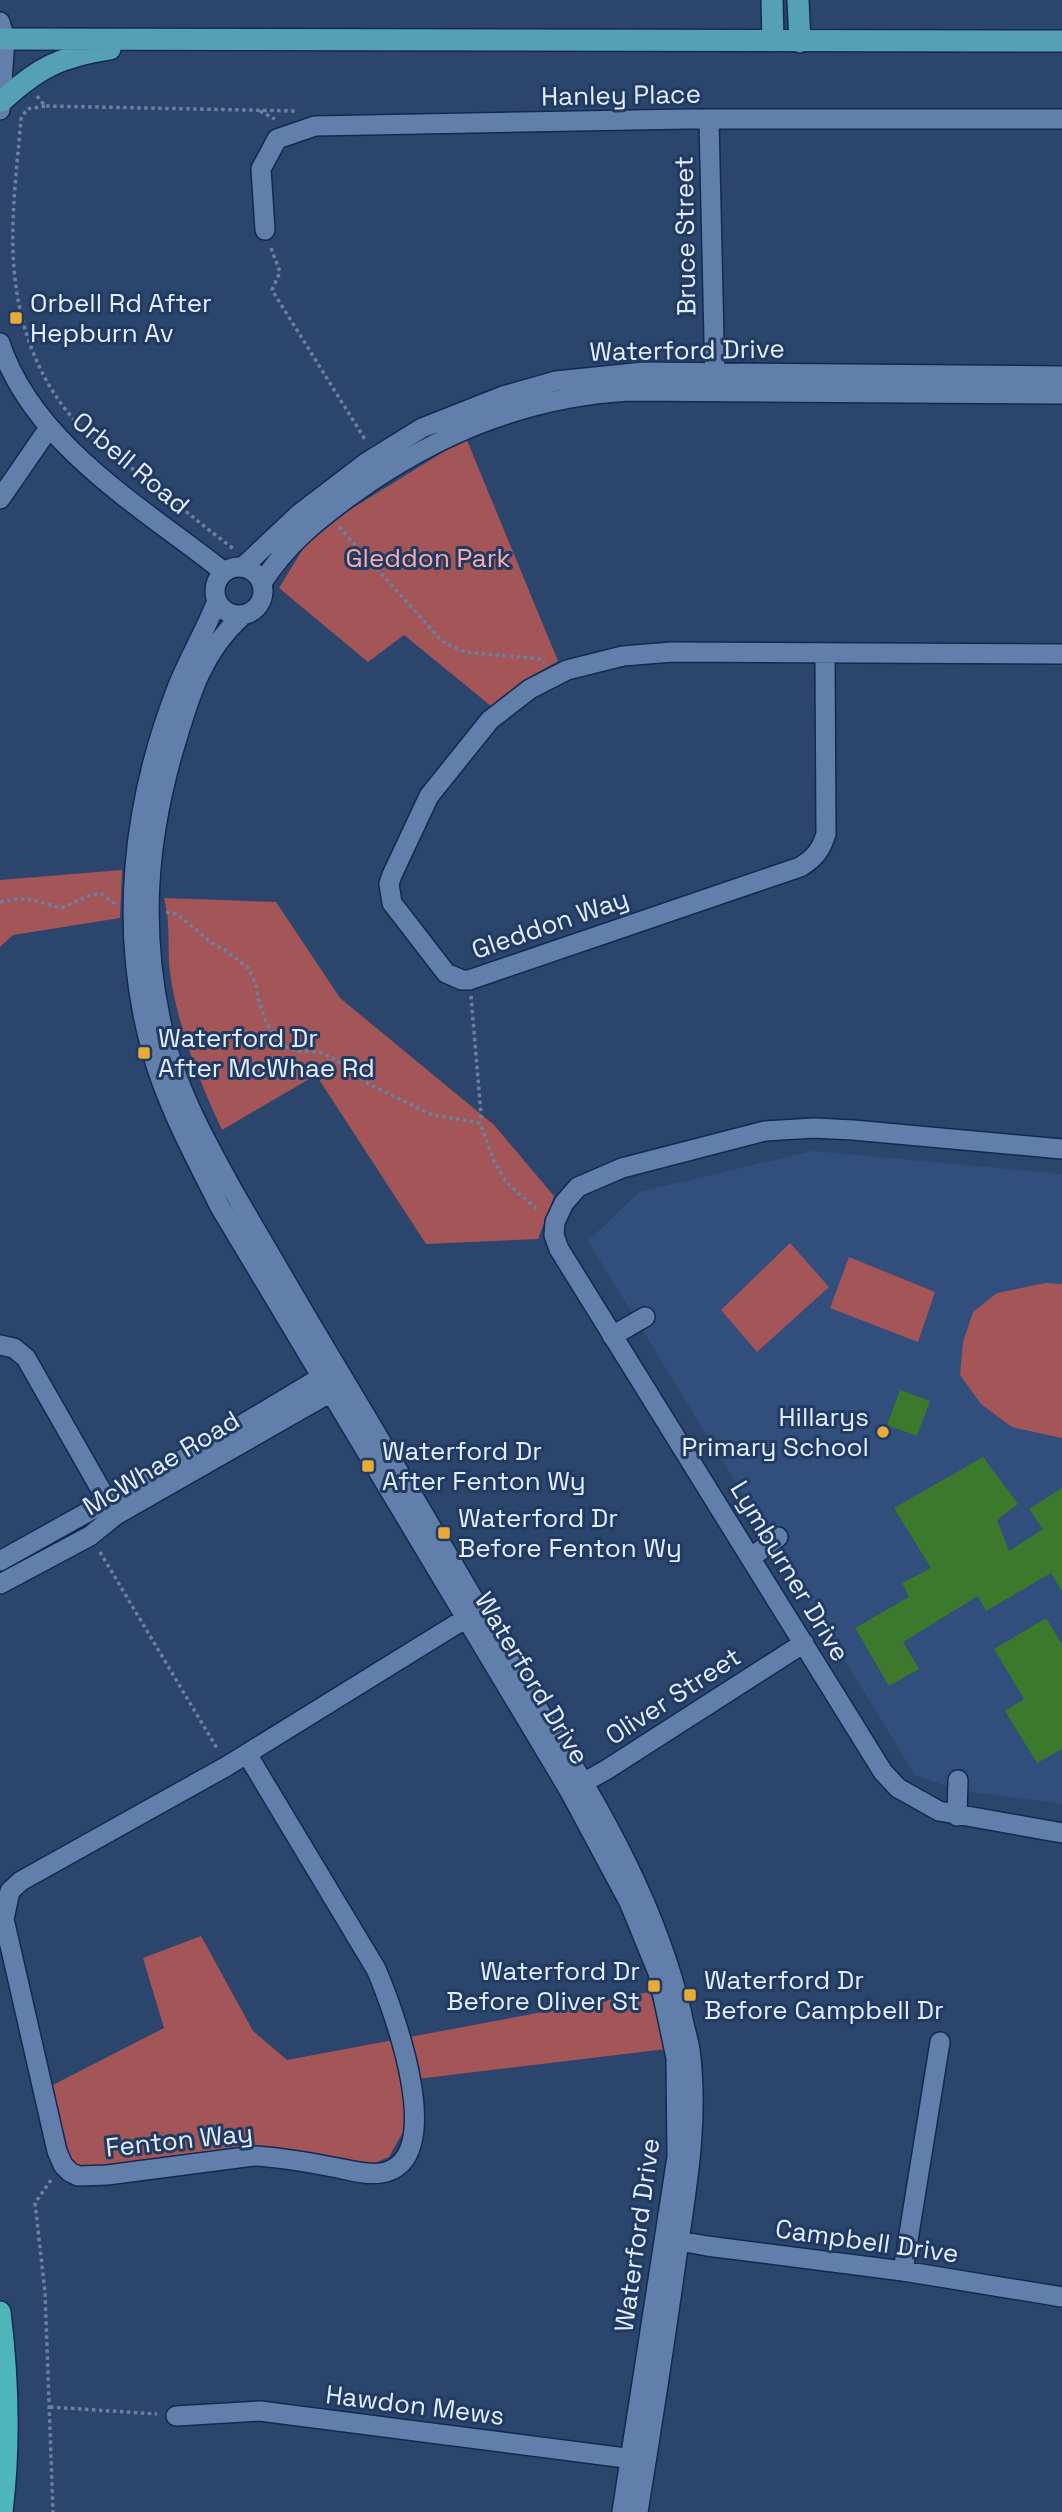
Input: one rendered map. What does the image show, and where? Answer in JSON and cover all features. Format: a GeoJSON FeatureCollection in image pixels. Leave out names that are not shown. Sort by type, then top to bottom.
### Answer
{"type":"FeatureCollection","features":[{"type":"Feature","properties":{"kind":"highway"},"geometry":{"type":"LineString","coordinates":[[0,2312],[5,2354],[6,2477],[2,2512]]}},
{"type":"Feature","properties":{"kind":"highway"},"geometry":{"type":"LineString","coordinates":[[6,2477],[11,2512]]}},
{"type":"Feature","properties":{"kind":"main road"},"geometry":{"type":"LineString","coordinates":[[772,0],[773,41]]}},
{"type":"Feature","properties":{"kind":"main road"},"geometry":{"type":"LineString","coordinates":[[798,0],[800,42]]}},
{"type":"Feature","properties":{"kind":"main road"},"geometry":{"type":"LineString","coordinates":[[2,34],[170,38],[1062,41]]}},
{"type":"Feature","properties":{"kind":"main road"},"geometry":{"type":"LineString","coordinates":[[1,105],[25,80],[56,61],[88,52],[170,38]]}},
{"type":"Feature","properties":{"kind":"street"},"geometry":{"type":"LineString","coordinates":[[1,105],[2,34]]}},
{"type":"Feature","properties":{"kind":"street","name":"Hanley Place"},"geometry":{"type":"LineString","coordinates":[[265,230],[261,169],[277,139],[315,126],[709,120],[1062,119]]}},
{"type":"Feature","properties":{"kind":"street","name":"Bruce Street"},"geometry":{"type":"LineString","coordinates":[[709,120],[715,382]]}},
{"type":"Feature","properties":{"kind":"street","name":"Orbell Road"},"geometry":{"type":"LineString","coordinates":[[0,343],[13,375],[49,428],[96,472],[224,572]]}},
{"type":"Feature","properties":{"kind":"street","name":"Waterford Drive"},"geometry":{"type":"LineString","coordinates":[[239,559],[376,457],[422,428],[503,396],[556,381],[644,372],[715,382],[1062,394]]}},
{"type":"Feature","properties":{"kind":"street","name":"Waterford Drive"},"geometry":{"type":"LineString","coordinates":[[262,583],[283,552],[317,520],[410,456],[473,425],[566,397],[715,382],[1062,376]]}},
{"type":"Feature","properties":{"kind":"street"},"geometry":{"type":"LineString","coordinates":[[0,499],[49,428]]}},
{"type":"Feature","properties":{"kind":"street"},"geometry":{"type":"LineString","coordinates":[[239,559],[255,572],[262,583],[263,597],[255,610],[242,616],[227,612],[217,601],[215,585],[224,572],[239,559]]}},
{"type":"Feature","properties":{"kind":"street","name":"Waterford Drive"},"geometry":{"type":"LineString","coordinates":[[141,911],[136,850],[153,765],[177,688],[217,601]]}},
{"type":"Feature","properties":{"kind":"street","name":"Waterford Drive"},"geometry":{"type":"LineString","coordinates":[[242,616],[213,647],[201,670],[186,708],[157,813],[148,880],[133,940],[143,1016],[164,1086],[194,1156],[220,1207],[278,1302],[334,1380],[473,1614],[528,1724],[576,1786],[658,1973],[676,2058],[678,2129],[672,2239],[638,2460],[622,2512]]}},
{"type":"Feature","properties":{"kind":"street","name":"Gleddon Way"},"geometry":{"type":"LineString","coordinates":[[825,653],[826,834],[821,849],[813,859],[800,867],[470,980],[462,980],[446,973],[391,903],[388,884],[429,796],[490,720],[530,689],[553,676],[588,664],[646,653],[825,653],[1062,654]]}},
{"type":"Feature","properties":{"kind":"street"},"geometry":{"type":"LineString","coordinates":[[555,1222],[570,1195],[578,1187],[622,1168],[765,1131],[814,1128],[853,1130],[1062,1149]]}},
{"type":"Feature","properties":{"kind":"street","name":"Lymburner Drive"},"geometry":{"type":"LineString","coordinates":[[555,1222],[554,1235],[559,1249],[868,1748],[898,1788],[939,1811],[957,1816],[1062,1833]]}},
{"type":"Feature","properties":{"kind":"street"},"geometry":{"type":"LineString","coordinates":[[612,1336],[645,1317]]}},
{"type":"Feature","properties":{"kind":"street"},"geometry":{"type":"LineString","coordinates":[[0,1345],[14,1348],[26,1358],[112,1508]]}},
{"type":"Feature","properties":{"kind":"street","name":"McWhae Road"},"geometry":{"type":"LineString","coordinates":[[0,1561],[112,1508],[208,1445],[334,1380]]}},
{"type":"Feature","properties":{"kind":"street","name":"McWhae Road"},"geometry":{"type":"LineString","coordinates":[[0,1584],[90,1536],[112,1508]]}},
{"type":"Feature","properties":{"kind":"street"},"geometry":{"type":"LineString","coordinates":[[752,1557],[778,1537]]}},
{"type":"Feature","properties":{"kind":"street"},"geometry":{"type":"LineString","coordinates":[[63,2165],[57,2151],[4,1919],[10,1891],[21,1881],[227,1766],[473,1614]]}},
{"type":"Feature","properties":{"kind":"street","name":"Oliver Street"},"geometry":{"type":"LineString","coordinates":[[576,1786],[804,1643]]}},
{"type":"Feature","properties":{"kind":"street","name":"Fenton Way"},"geometry":{"type":"LineString","coordinates":[[63,2165],[78,2176],[253,2156],[377,2173],[401,2164],[408,2153],[413,2134],[412,2087],[404,2049],[387,1994],[376,1969],[247,1754]]}},
{"type":"Feature","properties":{"kind":"street"},"geometry":{"type":"LineString","coordinates":[[957,1816],[958,1780]]}},
{"type":"Feature","properties":{"kind":"street"},"geometry":{"type":"LineString","coordinates":[[904,2271],[940,2042]]}},
{"type":"Feature","properties":{"kind":"street","name":"Campbell Drive"},"geometry":{"type":"LineString","coordinates":[[672,2239],[904,2271],[1062,2297]]}},
{"type":"Feature","properties":{"kind":"street","name":"Hawdon Mews"},"geometry":{"type":"LineString","coordinates":[[176,2416],[260,2411],[638,2460]]}},
{"type":"Feature","properties":{"kind":"street","name":"Waterford Drive"},"geometry":{"type":"LineString","coordinates":[[638,2460],[638,2512]]}},
{"type":"Feature","properties":{"kind":"path"},"geometry":{"type":"LineString","coordinates":[[46,107],[27,109],[21,119],[15,197],[14,265],[17,297],[23,327],[36,360],[67,411],[91,436],[239,559]]}},
{"type":"Feature","properties":{"kind":"path"},"geometry":{"type":"LineString","coordinates":[[265,230],[280,272],[272,289],[376,457]]}},
{"type":"Feature","properties":{"kind":"path"},"geometry":{"type":"LineString","coordinates":[[339,527],[443,642],[466,652],[541,659],[553,676]]}},
{"type":"Feature","properties":{"kind":"path"},"geometry":{"type":"LineString","coordinates":[[0,902],[18,897],[35,899],[61,908],[90,895],[102,894],[112,900],[120,912],[158,910],[177,914],[248,968],[256,984],[266,1022],[285,1046],[297,1051],[320,1052],[338,1061],[369,1084],[430,1114],[480,1123]]}},
{"type":"Feature","properties":{"kind":"path"},"geometry":{"type":"LineString","coordinates":[[470,980],[480,1123],[494,1161],[507,1183],[555,1222]]}},
{"type":"Feature","properties":{"kind":"path"},"geometry":{"type":"LineString","coordinates":[[90,1536],[227,1766]]}},
{"type":"Feature","properties":{"kind":"path"},"geometry":{"type":"LineString","coordinates":[[53,2512],[45,2292],[35,2203],[63,2165]]}},
{"type":"Feature","properties":{"kind":"path"},"geometry":{"type":"LineString","coordinates":[[50,2407],[176,2416]]}},
{"type":"Feature","properties":{"kind":"shaded area","name":"Hillarys Primary School"},"geometry":{"type":"Polygon","coordinates":[[[813,1151],[1062,1174],[1062,1804],[958,1790],[915,1775],[588,1241],[639,1192],[813,1151]]]}},
{"type":"Feature","properties":{"kind":"green space","name":"Gleddon Park"},"geometry":{"type":"Polygon","coordinates":[[[466,438],[558,661],[522,681],[491,706],[404,635],[368,662],[279,588],[306,544],[351,509],[466,438]]]}},
{"type":"Feature","properties":{"kind":"green space"},"geometry":{"type":"Polygon","coordinates":[[[122,870],[120,918],[13,935],[0,947],[0,880],[122,870]]]}},
{"type":"Feature","properties":{"kind":"green space"},"geometry":{"type":"Polygon","coordinates":[[[164,898],[276,902],[340,998],[494,1125],[554,1196],[538,1239],[426,1244],[316,1075],[222,1130],[198,1073],[178,1014],[170,973],[164,898]]]}},
{"type":"Feature","properties":{"kind":"green space"},"geometry":{"type":"Polygon","coordinates":[[[790,1243],[829,1287],[757,1352],[721,1310],[790,1243]]]}},
{"type":"Feature","properties":{"kind":"green space"},"geometry":{"type":"Polygon","coordinates":[[[849,1257],[935,1292],[918,1342],[830,1308],[849,1257]]]}},
{"type":"Feature","properties":{"kind":"green space"},"geometry":{"type":"Polygon","coordinates":[[[1046,1283],[1062,1284],[1062,1438],[1012,1427],[981,1404],[960,1375],[963,1342],[973,1312],[997,1293],[1046,1283]]]}},
{"type":"Feature","properties":{"kind":"green space"},"geometry":{"type":"Polygon","coordinates":[[[201,1936],[253,2031],[287,2060],[650,1992],[666,2049],[400,2081],[408,2123],[389,2157],[355,2171],[250,2147],[70,2172],[43,2090],[164,2028],[143,1958],[201,1936]]]}},
{"type":"Feature","properties":{"kind":"building"},"geometry":{"type":"Polygon","coordinates":[[[900,1390],[930,1401],[917,1436],[887,1425],[900,1390]]]}},
{"type":"Feature","properties":{"kind":"building"},"geometry":{"type":"Polygon","coordinates":[[[983,1457],[1018,1504],[997,1520],[1009,1551],[1043,1529],[1029,1509],[1062,1488],[1062,1591],[1051,1573],[986,1611],[978,1596],[903,1642],[919,1669],[889,1686],[855,1628],[909,1597],[902,1583],[931,1568],[894,1508],[983,1457]]]}},
{"type":"Feature","properties":{"kind":"building"},"geometry":{"type":"Polygon","coordinates":[[[1046,1618],[1062,1645],[1062,1749],[1037,1763],[1005,1711],[1024,1699],[994,1649],[1046,1618]]]}},
{"type":"Feature","properties":{"kind":"place","name":"Orbell Rd After Hepburn Av"},"geometry":{"type":"Point","coordinates":[16,318]}},
{"type":"Feature","properties":{"kind":"place","name":"Waterford Dr After McWhae Rd"},"geometry":{"type":"Point","coordinates":[144,1053]}},
{"type":"Feature","properties":{"kind":"place","name":"Hillarys Primary School"},"geometry":{"type":"Point","coordinates":[883,1432]}},
{"type":"Feature","properties":{"kind":"place","name":"Waterford Dr After Fenton Wy"},"geometry":{"type":"Point","coordinates":[368,1466]}},
{"type":"Feature","properties":{"kind":"place","name":"Waterford Dr Before Fenton Wy"},"geometry":{"type":"Point","coordinates":[444,1533]}},
{"type":"Feature","properties":{"kind":"place","name":"Waterford Dr Before Oliver St"},"geometry":{"type":"Point","coordinates":[654,1986]}},
{"type":"Feature","properties":{"kind":"place","name":"Waterford Dr Before Campbell Dr"},"geometry":{"type":"Point","coordinates":[690,1995]}}]}
